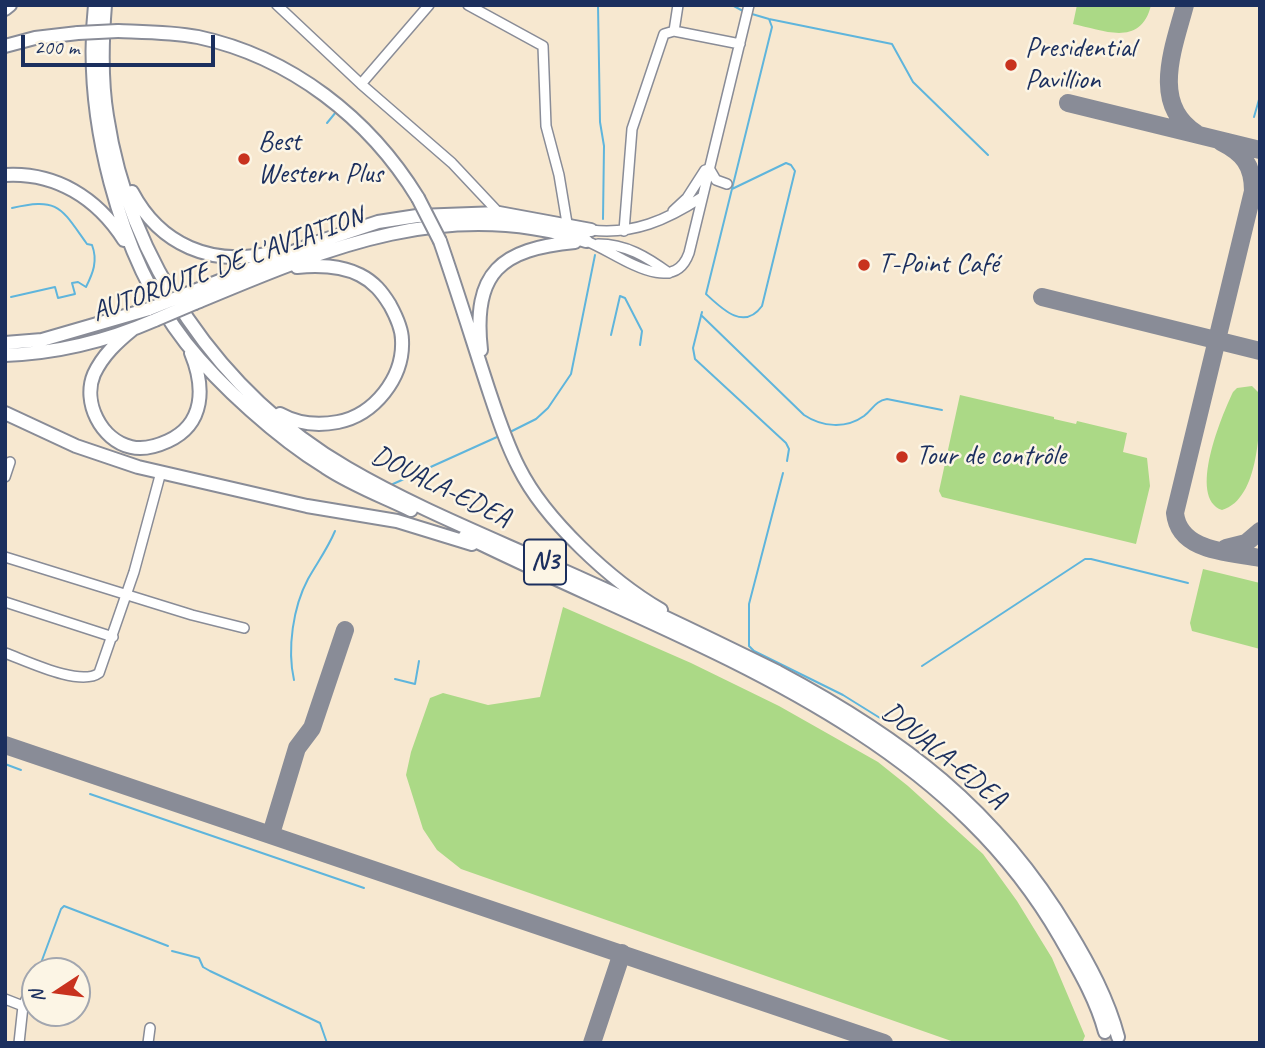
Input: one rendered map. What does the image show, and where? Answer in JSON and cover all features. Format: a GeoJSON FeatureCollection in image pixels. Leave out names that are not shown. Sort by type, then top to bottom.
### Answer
{"type":"FeatureCollection","features":[{"type":"Feature","properties":{"kind":"highway"},"geometry":{"type":"LineString","coordinates":[[5,9],[10,5]]}},
{"type":"Feature","properties":{"kind":"highway","name":"DOUALA-EDEA"},"geometry":{"type":"LineString","coordinates":[[95,5],[92,42],[98,125],[125,229],[163,309],[186,343],[219,378],[256,414],[323,466],[357,485],[774,682],[857,731],[922,778],[990,840],[1021,879],[1055,928],[1079,971],[1105,1032]]}},
{"type":"Feature","properties":{"kind":"highway","name":"DOUALA-EDEA"},"geometry":{"type":"LineString","coordinates":[[105,5],[104,96],[112,145],[134,216],[168,291],[234,378],[266,410],[346,468],[457,523],[735,651],[822,695],[888,737],[940,777],[983,816],[1020,858],[1056,909],[1095,977],[1118,1037]]}},
{"type":"Feature","properties":{"kind":"highway"},"geometry":{"type":"LineString","coordinates":[[5,46],[35,38],[118,31],[162,32],[199,38],[240,49],[295,75],[340,105],[384,149],[418,198],[440,241],[505,436],[529,487],[573,539],[599,564],[642,598],[735,651]]}},
{"type":"Feature","properties":{"kind":"highway"},"geometry":{"type":"LineString","coordinates":[[103,61],[111,122],[127,183],[141,210],[162,230],[201,254],[220,258],[256,257],[318,242]]}},
{"type":"Feature","properties":{"kind":"highway"},"geometry":{"type":"LineString","coordinates":[[5,175],[27,174],[57,181],[94,203],[114,224],[145,275]]}},
{"type":"Feature","properties":{"kind":"highway","name":"AUTOROUTE DE L'AVIATION"},"geometry":{"type":"LineString","coordinates":[[5,343],[53,338],[152,315],[318,242],[378,222],[417,216],[499,213],[591,238]]}},
{"type":"Feature","properties":{"kind":"highway","name":"AUTOROUTE DE L'AVIATION"},"geometry":{"type":"LineString","coordinates":[[192,298],[382,234],[448,224],[499,224],[568,231]]}},
{"type":"Feature","properties":{"kind":"highway"},"geometry":{"type":"LineString","coordinates":[[484,375],[478,319],[480,298],[487,282],[499,267],[527,250],[542,245],[591,238]]}},
{"type":"Feature","properties":{"kind":"highway"},"geometry":{"type":"LineString","coordinates":[[234,378],[267,407],[290,419],[311,424],[345,421],[380,399],[400,363],[402,340],[397,319],[376,286],[361,275],[331,266],[279,268]]}},
{"type":"Feature","properties":{"kind":"highway","name":"AUTOROUTE DE L'AVIATION"},"geometry":{"type":"LineString","coordinates":[[5,355],[80,346],[133,329],[152,315]]}},
{"type":"Feature","properties":{"kind":"highway"},"geometry":{"type":"LineString","coordinates":[[133,329],[102,360],[94,375],[91,391],[94,414],[104,430],[116,441],[131,447],[146,448],[163,443],[188,429],[194,417],[200,390],[198,371],[186,343]]}},
{"type":"Feature","properties":{"kind":"highway"},"geometry":{"type":"LineString","coordinates":[[5,413],[76,446],[161,472],[307,506],[397,521],[497,551]]}},
{"type":"Feature","properties":{"kind":"street"},"geometry":{"type":"LineString","coordinates":[[361,85],[429,5]]}},
{"type":"Feature","properties":{"kind":"street"},"geometry":{"type":"LineString","coordinates":[[468,5],[543,46],[547,126],[559,175],[568,231]]}},
{"type":"Feature","properties":{"kind":"street"},"geometry":{"type":"LineString","coordinates":[[674,31],[678,5]]}},
{"type":"Feature","properties":{"kind":"street"},"geometry":{"type":"LineString","coordinates":[[591,238],[634,251],[670,273],[680,268],[687,260],[749,5]]}},
{"type":"Feature","properties":{"kind":"street"},"geometry":{"type":"LineString","coordinates":[[282,7],[361,85],[452,163],[499,213]]}},
{"type":"Feature","properties":{"kind":"street"},"geometry":{"type":"LineString","coordinates":[[624,230],[632,129],[664,34],[674,31],[740,44]]}},
{"type":"Feature","properties":{"kind":"street"},"geometry":{"type":"LineString","coordinates":[[710,163],[716,180],[727,184]]}},
{"type":"Feature","properties":{"kind":"street"},"geometry":{"type":"LineString","coordinates":[[664,219],[687,198],[710,163]]}},
{"type":"Feature","properties":{"kind":"street","name":"AUTOROUTE DE L'AVIATION"},"geometry":{"type":"LineString","coordinates":[[591,238],[664,219],[702,197]]}},
{"type":"Feature","properties":{"kind":"street"},"geometry":{"type":"LineString","coordinates":[[5,477],[10,462]]}},
{"type":"Feature","properties":{"kind":"street"},"geometry":{"type":"LineString","coordinates":[[5,653],[64,674],[87,679],[99,673],[127,594],[161,472]]}},
{"type":"Feature","properties":{"kind":"street"},"geometry":{"type":"LineString","coordinates":[[5,557],[192,615],[244,628]]}},
{"type":"Feature","properties":{"kind":"street"},"geometry":{"type":"LineString","coordinates":[[5,601],[113,637]]}},
{"type":"Feature","properties":{"kind":"street"},"geometry":{"type":"LineString","coordinates":[[19,1043],[21,1024]]}},
{"type":"Feature","properties":{"kind":"street"},"geometry":{"type":"LineString","coordinates":[[148,1043],[150,1028]]}},
{"type":"Feature","properties":{"kind":"green space"},"geometry":{"type":"Polygon","coordinates":[[[1077,5],[1151,5],[1139,27],[1120,33],[1073,24],[1077,5]]]}},
{"type":"Feature","properties":{"kind":"green space"},"geometry":{"type":"Polygon","coordinates":[[[1252,386],[1260,394],[1258,441],[1251,477],[1235,503],[1222,510],[1212,502],[1207,490],[1210,455],[1233,392],[1237,388],[1252,386]]]}},
{"type":"Feature","properties":{"kind":"green space"},"geometry":{"type":"Polygon","coordinates":[[[960,395],[1054,419],[1076,424],[1077,421],[1127,433],[1123,452],[1147,458],[1150,486],[1136,544],[942,497],[939,491],[960,395]]]}},
{"type":"Feature","properties":{"kind":"green space"},"geometry":{"type":"Polygon","coordinates":[[[1203,569],[1260,583],[1260,649],[1192,631],[1190,623],[1203,569]]]}},
{"type":"Feature","properties":{"kind":"green space"},"geometry":{"type":"Polygon","coordinates":[[[563,607],[691,663],[779,706],[878,762],[908,786],[983,854],[1017,901],[1052,958],[1085,1036],[1082,1043],[957,1043],[461,869],[437,850],[423,829],[406,775],[430,698],[443,693],[488,705],[540,697],[563,607]]]}},
{"type":"Feature","properties":{"kind":"waterway"},"geometry":{"type":"LineString","coordinates":[[598,5],[600,122],[604,146],[603,219]]}},
{"type":"Feature","properties":{"kind":"waterway"},"geometry":{"type":"LineString","coordinates":[[732,5],[743,11]]}},
{"type":"Feature","properties":{"kind":"waterway"},"geometry":{"type":"LineString","coordinates":[[752,14],[892,44],[913,82],[988,155]]}},
{"type":"Feature","properties":{"kind":"waterway"},"geometry":{"type":"LineString","coordinates":[[732,189],[786,163],[795,171],[762,306],[748,317],[733,315],[706,294],[772,27],[769,19]]}},
{"type":"Feature","properties":{"kind":"waterway"},"geometry":{"type":"LineString","coordinates":[[1254,117],[1260,96]]}},
{"type":"Feature","properties":{"kind":"waterway"},"geometry":{"type":"LineString","coordinates":[[327,123],[336,112]]}},
{"type":"Feature","properties":{"kind":"waterway"},"geometry":{"type":"LineString","coordinates":[[11,297],[55,287],[58,298],[75,294],[72,283],[78,282],[86,287],[95,262],[92,245],[87,244],[57,208],[40,204],[12,208]]}},
{"type":"Feature","properties":{"kind":"waterway"},"geometry":{"type":"LineString","coordinates":[[512,431],[536,419],[548,408],[571,374],[595,255]]}},
{"type":"Feature","properties":{"kind":"waterway"},"geometry":{"type":"LineString","coordinates":[[611,335],[620,296],[625,298],[642,331],[640,345]]}},
{"type":"Feature","properties":{"kind":"waterway"},"geometry":{"type":"LineString","coordinates":[[702,312],[693,348],[695,359],[786,443],[789,449],[787,461]]}},
{"type":"Feature","properties":{"kind":"waterway"},"geometry":{"type":"LineString","coordinates":[[701,315],[804,415],[818,422],[834,425],[850,423],[887,399],[942,410]]}},
{"type":"Feature","properties":{"kind":"waterway"},"geometry":{"type":"LineString","coordinates":[[393,484],[497,437]]}},
{"type":"Feature","properties":{"kind":"waterway"},"geometry":{"type":"LineString","coordinates":[[783,473],[749,604],[749,646],[754,651],[843,695],[880,718]]}},
{"type":"Feature","properties":{"kind":"waterway"},"geometry":{"type":"LineString","coordinates":[[294,680],[291,642],[298,602],[335,531]]}},
{"type":"Feature","properties":{"kind":"waterway"},"geometry":{"type":"LineString","coordinates":[[922,666],[1085,559],[1188,583]]}},
{"type":"Feature","properties":{"kind":"waterway"},"geometry":{"type":"LineString","coordinates":[[395,679],[415,684],[419,661]]}},
{"type":"Feature","properties":{"kind":"waterway"},"geometry":{"type":"LineString","coordinates":[[5,764],[21,770]]}},
{"type":"Feature","properties":{"kind":"waterway"},"geometry":{"type":"LineString","coordinates":[[90,794],[364,888]]}},
{"type":"Feature","properties":{"kind":"waterway"},"geometry":{"type":"LineString","coordinates":[[43,957],[64,906],[168,946]]}},
{"type":"Feature","properties":{"kind":"waterway"},"geometry":{"type":"LineString","coordinates":[[172,951],[199,958],[203,967],[210,971],[320,1023],[327,1043]]}},
{"type":"Feature","properties":{"kind":"taxiway"},"geometry":{"type":"LineString","coordinates":[[1185,5],[1172,56],[1169,91],[1173,107],[1182,121],[1196,133]]}},
{"type":"Feature","properties":{"kind":"taxiway"},"geometry":{"type":"LineString","coordinates":[[1068,103],[1260,150]]}},
{"type":"Feature","properties":{"kind":"taxiway"},"geometry":{"type":"LineString","coordinates":[[1221,142],[1241,155],[1249,167],[1253,191],[1175,513],[1179,526],[1195,543],[1207,548],[1260,558]]}},
{"type":"Feature","properties":{"kind":"taxiway"},"geometry":{"type":"LineString","coordinates":[[1042,297],[1260,351]]}},
{"type":"Feature","properties":{"kind":"taxiway"},"geometry":{"type":"LineString","coordinates":[[1226,548],[1246,543],[1260,531]]}},
{"type":"Feature","properties":{"kind":"taxiway"},"geometry":{"type":"LineString","coordinates":[[271,834],[297,748],[312,728],[345,630]]}},
{"type":"Feature","properties":{"kind":"taxiway"},"geometry":{"type":"LineString","coordinates":[[5,745],[884,1043]]}},
{"type":"Feature","properties":{"kind":"taxiway"},"geometry":{"type":"LineString","coordinates":[[592,1043],[622,953]]}},
{"type":"Feature","properties":{"kind":"tunnel"},"geometry":{"type":"LineString","coordinates":[[1105,1032],[1108,1043]]}},
{"type":"Feature","properties":{"kind":"place","name":"Presidential Pavillion"},"geometry":{"type":"Point","coordinates":[1011,65]}},
{"type":"Feature","properties":{"kind":"place","name":"Best Western Plus"},"geometry":{"type":"Point","coordinates":[244,159]}},
{"type":"Feature","properties":{"kind":"place","name":"T-Point Café"},"geometry":{"type":"Point","coordinates":[864,265]}},
{"type":"Feature","properties":{"kind":"place","name":"Tour de contrôle"},"geometry":{"type":"Point","coordinates":[902,457]}}]}
